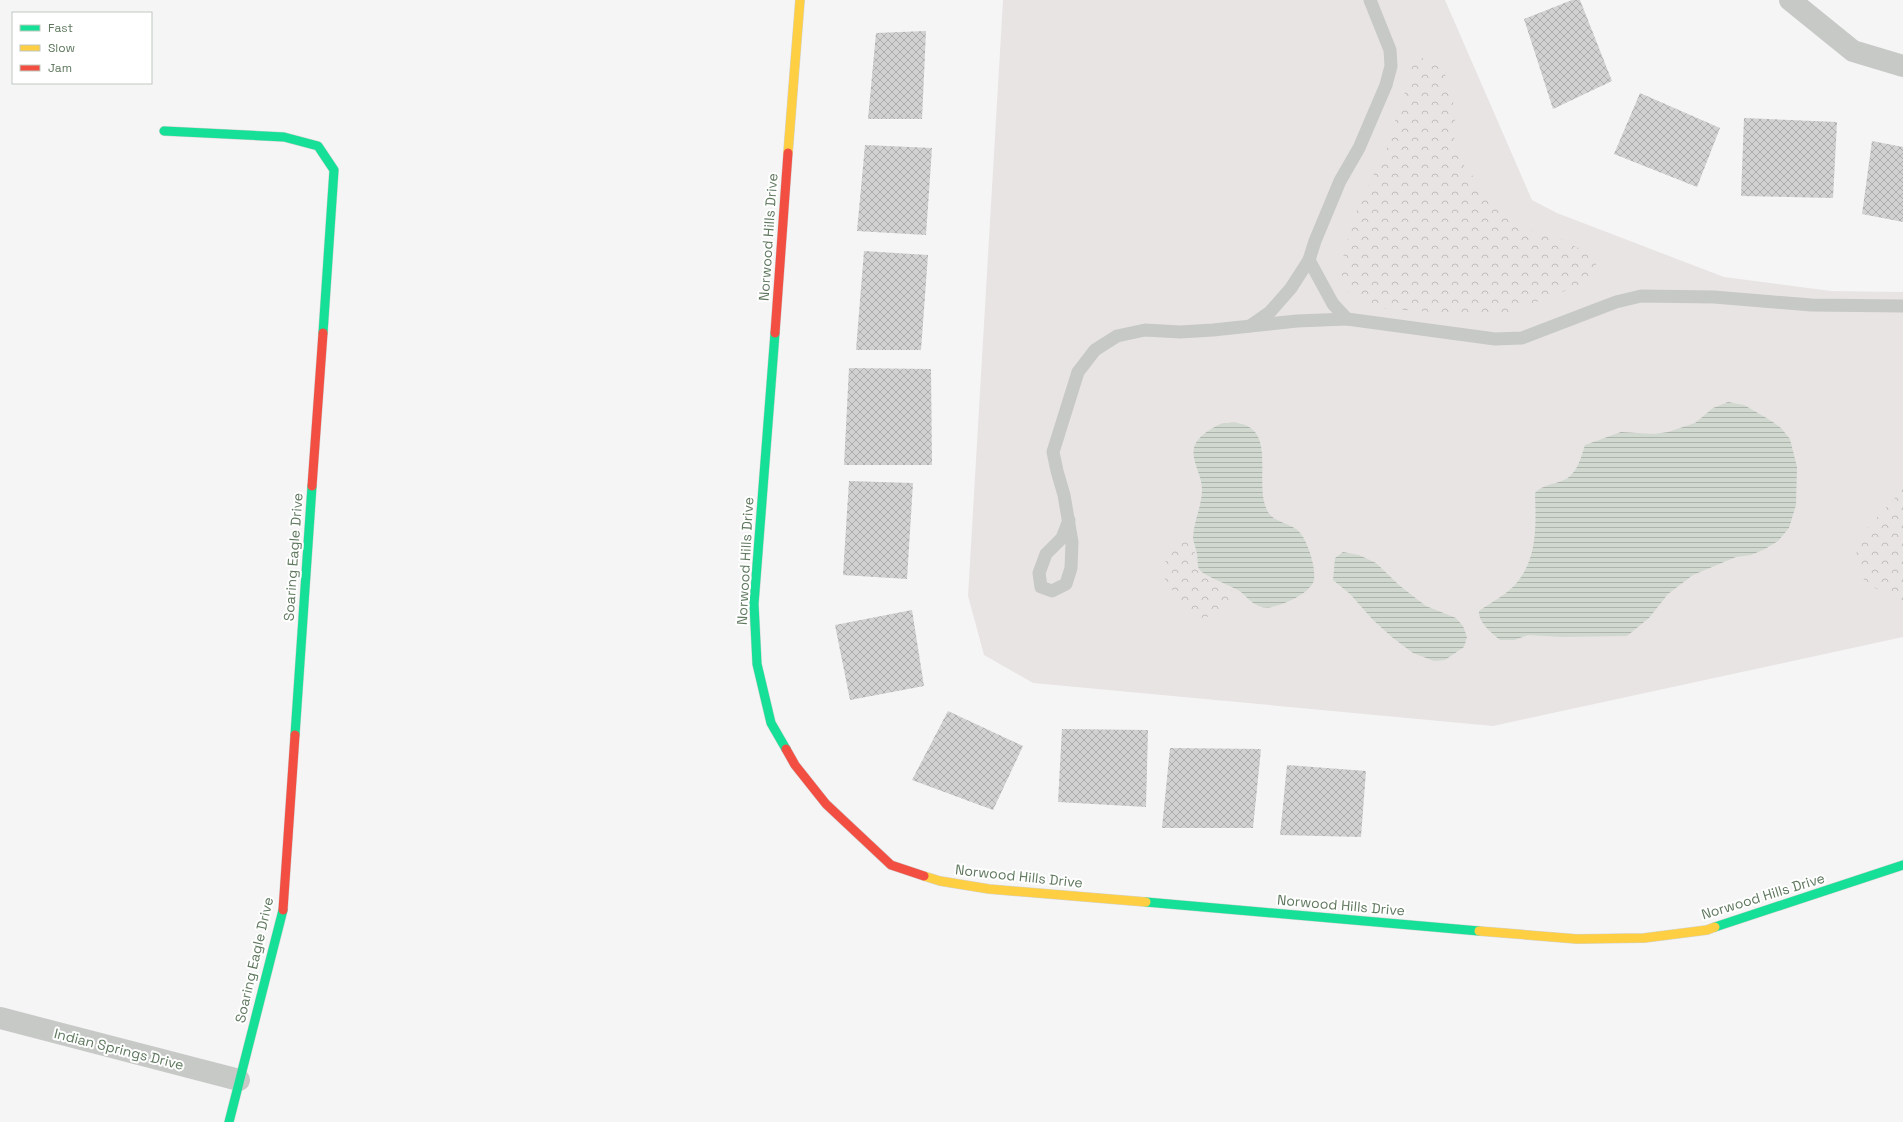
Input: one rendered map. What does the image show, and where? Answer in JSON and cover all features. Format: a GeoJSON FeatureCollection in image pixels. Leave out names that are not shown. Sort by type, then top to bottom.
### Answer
{"type":"FeatureCollection","features":[{"type":"Feature","properties":{"kind":"street","name":"Norwood Hills Drive"},"geometry":{"type":"LineString","coordinates":[[800,0],[754,604],[757,664],[771,723],[796,765],[826,804],[891,865],[940,881],[989,889],[1577,939],[1644,938],[1707,930],[1903,865]]}},
{"type":"Feature","properties":{"kind":"street"},"geometry":{"type":"LineString","coordinates":[[1790,0],[1853,52],[1903,66]]}},
{"type":"Feature","properties":{"kind":"street","name":"Soaring Eagle Drive"},"geometry":{"type":"LineString","coordinates":[[164,131],[284,137],[318,146],[334,170],[283,910],[229,1122]]}},
{"type":"Feature","properties":{"kind":"street","name":"Indian Springs Drive"},"geometry":{"type":"LineString","coordinates":[[0,1018],[239,1080]]}},
{"type":"Feature","properties":{"kind":"lane"},"geometry":{"type":"LineString","coordinates":[[1250,326],[1270,312],[1291,288],[1309,260],[1315,241],[1340,181],[1377,108],[1391,66],[1389,44],[1370,0]]}},
{"type":"Feature","properties":{"kind":"lane"},"geometry":{"type":"LineString","coordinates":[[1309,260],[1333,304],[1347,319]]}},
{"type":"Feature","properties":{"kind":"lane"},"geometry":{"type":"LineString","coordinates":[[1069,520],[1062,538],[1046,554],[1038,573],[1041,587],[1052,591],[1066,584],[1071,568],[1072,542],[1069,520],[1053,452],[1078,372],[1094,350],[1117,336],[1145,330],[1180,332],[1347,319],[1495,339],[1522,338],[1609,304],[1641,296],[1714,297],[1811,305],[1903,306]]}},
{"type":"Feature","properties":{"kind":"green space"},"geometry":{"type":"Polygon","coordinates":[[[1003,0],[1445,0],[1532,200],[1557,213],[1724,277],[1831,291],[1903,292],[1903,637],[1493,726],[1033,683],[984,655],[968,596],[1003,0]]]}},
{"type":"Feature","properties":{"kind":"green space"},"geometry":{"type":"Polygon","coordinates":[[[1415,56],[1442,64],[1453,101],[1456,152],[1463,164],[1501,211],[1524,229],[1553,235],[1594,258],[1601,279],[1506,314],[1489,316],[1376,308],[1350,295],[1341,284],[1344,251],[1359,204],[1391,140],[1397,112],[1408,85],[1410,70],[1415,56]]]}},
{"type":"Feature","properties":{"kind":"green space"},"geometry":{"type":"Polygon","coordinates":[[[1903,489],[1903,601],[1873,587],[1862,578],[1855,565],[1857,549],[1863,533],[1903,489]]]}},
{"type":"Feature","properties":{"kind":"green space"},"geometry":{"type":"Polygon","coordinates":[[[1189,539],[1195,553],[1194,565],[1200,574],[1215,582],[1223,584],[1237,594],[1234,600],[1223,610],[1216,614],[1202,618],[1189,614],[1162,575],[1165,562],[1179,544],[1189,539]]]}},
{"type":"Feature","properties":{"kind":"shaded area"},"geometry":{"type":"Polygon","coordinates":[[[1728,402],[1744,405],[1770,420],[1781,428],[1790,439],[1797,467],[1796,505],[1789,528],[1778,541],[1751,555],[1736,557],[1693,575],[1668,594],[1649,618],[1627,636],[1562,637],[1528,635],[1514,640],[1500,640],[1486,627],[1479,615],[1479,611],[1510,590],[1522,576],[1528,565],[1534,542],[1536,518],[1535,493],[1539,489],[1568,478],[1578,464],[1585,445],[1621,432],[1654,434],[1668,432],[1695,423],[1713,408],[1728,402]]]}},
{"type":"Feature","properties":{"kind":"shaded area"},"geometry":{"type":"Polygon","coordinates":[[[1223,423],[1242,424],[1252,429],[1258,438],[1261,448],[1262,487],[1267,510],[1270,515],[1278,521],[1293,527],[1301,534],[1312,558],[1314,572],[1313,583],[1300,595],[1277,606],[1267,608],[1258,606],[1241,592],[1206,575],[1198,567],[1193,537],[1201,501],[1202,484],[1193,453],[1198,440],[1202,436],[1223,423]]]}},
{"type":"Feature","properties":{"kind":"shaded area"},"geometry":{"type":"Polygon","coordinates":[[[1343,552],[1359,555],[1376,563],[1400,586],[1426,606],[1456,618],[1463,626],[1467,637],[1464,647],[1445,660],[1434,661],[1413,653],[1393,638],[1373,620],[1350,594],[1333,580],[1335,558],[1343,552]]]}},
{"type":"Feature","properties":{"kind":"building"},"geometry":{"type":"Polygon","coordinates":[[[1572,0],[1580,0],[1612,81],[1553,109],[1524,19],[1572,0]]]}},
{"type":"Feature","properties":{"kind":"building"},"geometry":{"type":"Polygon","coordinates":[[[926,31],[922,119],[868,119],[876,33],[926,31]]]}},
{"type":"Feature","properties":{"kind":"building"},"geometry":{"type":"Polygon","coordinates":[[[1640,93],[1720,128],[1697,187],[1614,154],[1640,93]]]}},
{"type":"Feature","properties":{"kind":"building"},"geometry":{"type":"Polygon","coordinates":[[[1744,118],[1837,122],[1833,198],[1741,196],[1744,118]]]}},
{"type":"Feature","properties":{"kind":"building"},"geometry":{"type":"Polygon","coordinates":[[[1872,141],[1903,147],[1903,222],[1862,214],[1872,141]]]}},
{"type":"Feature","properties":{"kind":"building"},"geometry":{"type":"Polygon","coordinates":[[[865,145],[932,148],[926,235],[857,231],[865,145]]]}},
{"type":"Feature","properties":{"kind":"building"},"geometry":{"type":"Polygon","coordinates":[[[864,251],[928,255],[921,350],[856,350],[864,251]]]}},
{"type":"Feature","properties":{"kind":"building"},"geometry":{"type":"Polygon","coordinates":[[[849,368],[931,369],[932,465],[844,465],[849,368]]]}},
{"type":"Feature","properties":{"kind":"building"},"geometry":{"type":"Polygon","coordinates":[[[849,481],[913,483],[907,579],[843,575],[849,481]]]}},
{"type":"Feature","properties":{"kind":"building"},"geometry":{"type":"Polygon","coordinates":[[[912,610],[924,686],[850,700],[835,625],[912,610]]]}},
{"type":"Feature","properties":{"kind":"building"},"geometry":{"type":"Polygon","coordinates":[[[948,711],[1023,746],[993,810],[912,780],[948,711]]]}},
{"type":"Feature","properties":{"kind":"building"},"geometry":{"type":"Polygon","coordinates":[[[1062,729],[1148,730],[1146,807],[1058,802],[1062,729]]]}},
{"type":"Feature","properties":{"kind":"building"},"geometry":{"type":"Polygon","coordinates":[[[1170,748],[1261,749],[1253,828],[1162,828],[1170,748]]]}},
{"type":"Feature","properties":{"kind":"building"},"geometry":{"type":"Polygon","coordinates":[[[1287,765],[1366,771],[1361,837],[1280,835],[1287,765]]]}},
{"type":"Feature","properties":{"kind":"traffic: fast"},"geometry":{"type":"LineString","coordinates":[[164,131],[284,137],[318,146],[334,170],[323,333]]}},
{"type":"Feature","properties":{"kind":"traffic: fast"},"geometry":{"type":"LineString","coordinates":[[775,333],[754,604],[757,664],[771,723],[786,749]]}},
{"type":"Feature","properties":{"kind":"traffic: fast"},"geometry":{"type":"LineString","coordinates":[[295,735],[312,486]]}},
{"type":"Feature","properties":{"kind":"traffic: fast"},"geometry":{"type":"LineString","coordinates":[[1715,927],[1903,865]]}},
{"type":"Feature","properties":{"kind":"traffic: fast"},"geometry":{"type":"LineString","coordinates":[[1146,902],[1479,931]]}},
{"type":"Feature","properties":{"kind":"traffic: fast"},"geometry":{"type":"LineString","coordinates":[[229,1122],[283,910]]}},
{"type":"Feature","properties":{"kind":"traffic: slow"},"geometry":{"type":"LineString","coordinates":[[788,153],[800,0]]}},
{"type":"Feature","properties":{"kind":"traffic: slow"},"geometry":{"type":"LineString","coordinates":[[924,876],[940,881],[989,889],[1146,902]]}},
{"type":"Feature","properties":{"kind":"traffic: slow"},"geometry":{"type":"LineString","coordinates":[[1479,931],[1577,939],[1644,938],[1707,930],[1715,927]]}},
{"type":"Feature","properties":{"kind":"traffic: jam"},"geometry":{"type":"LineString","coordinates":[[775,333],[788,153]]}},
{"type":"Feature","properties":{"kind":"traffic: jam"},"geometry":{"type":"LineString","coordinates":[[312,486],[323,333]]}},
{"type":"Feature","properties":{"kind":"traffic: jam"},"geometry":{"type":"LineString","coordinates":[[283,910],[295,735]]}},
{"type":"Feature","properties":{"kind":"traffic: jam"},"geometry":{"type":"LineString","coordinates":[[786,749],[795,765],[826,804],[891,865],[924,876]]}}]}
